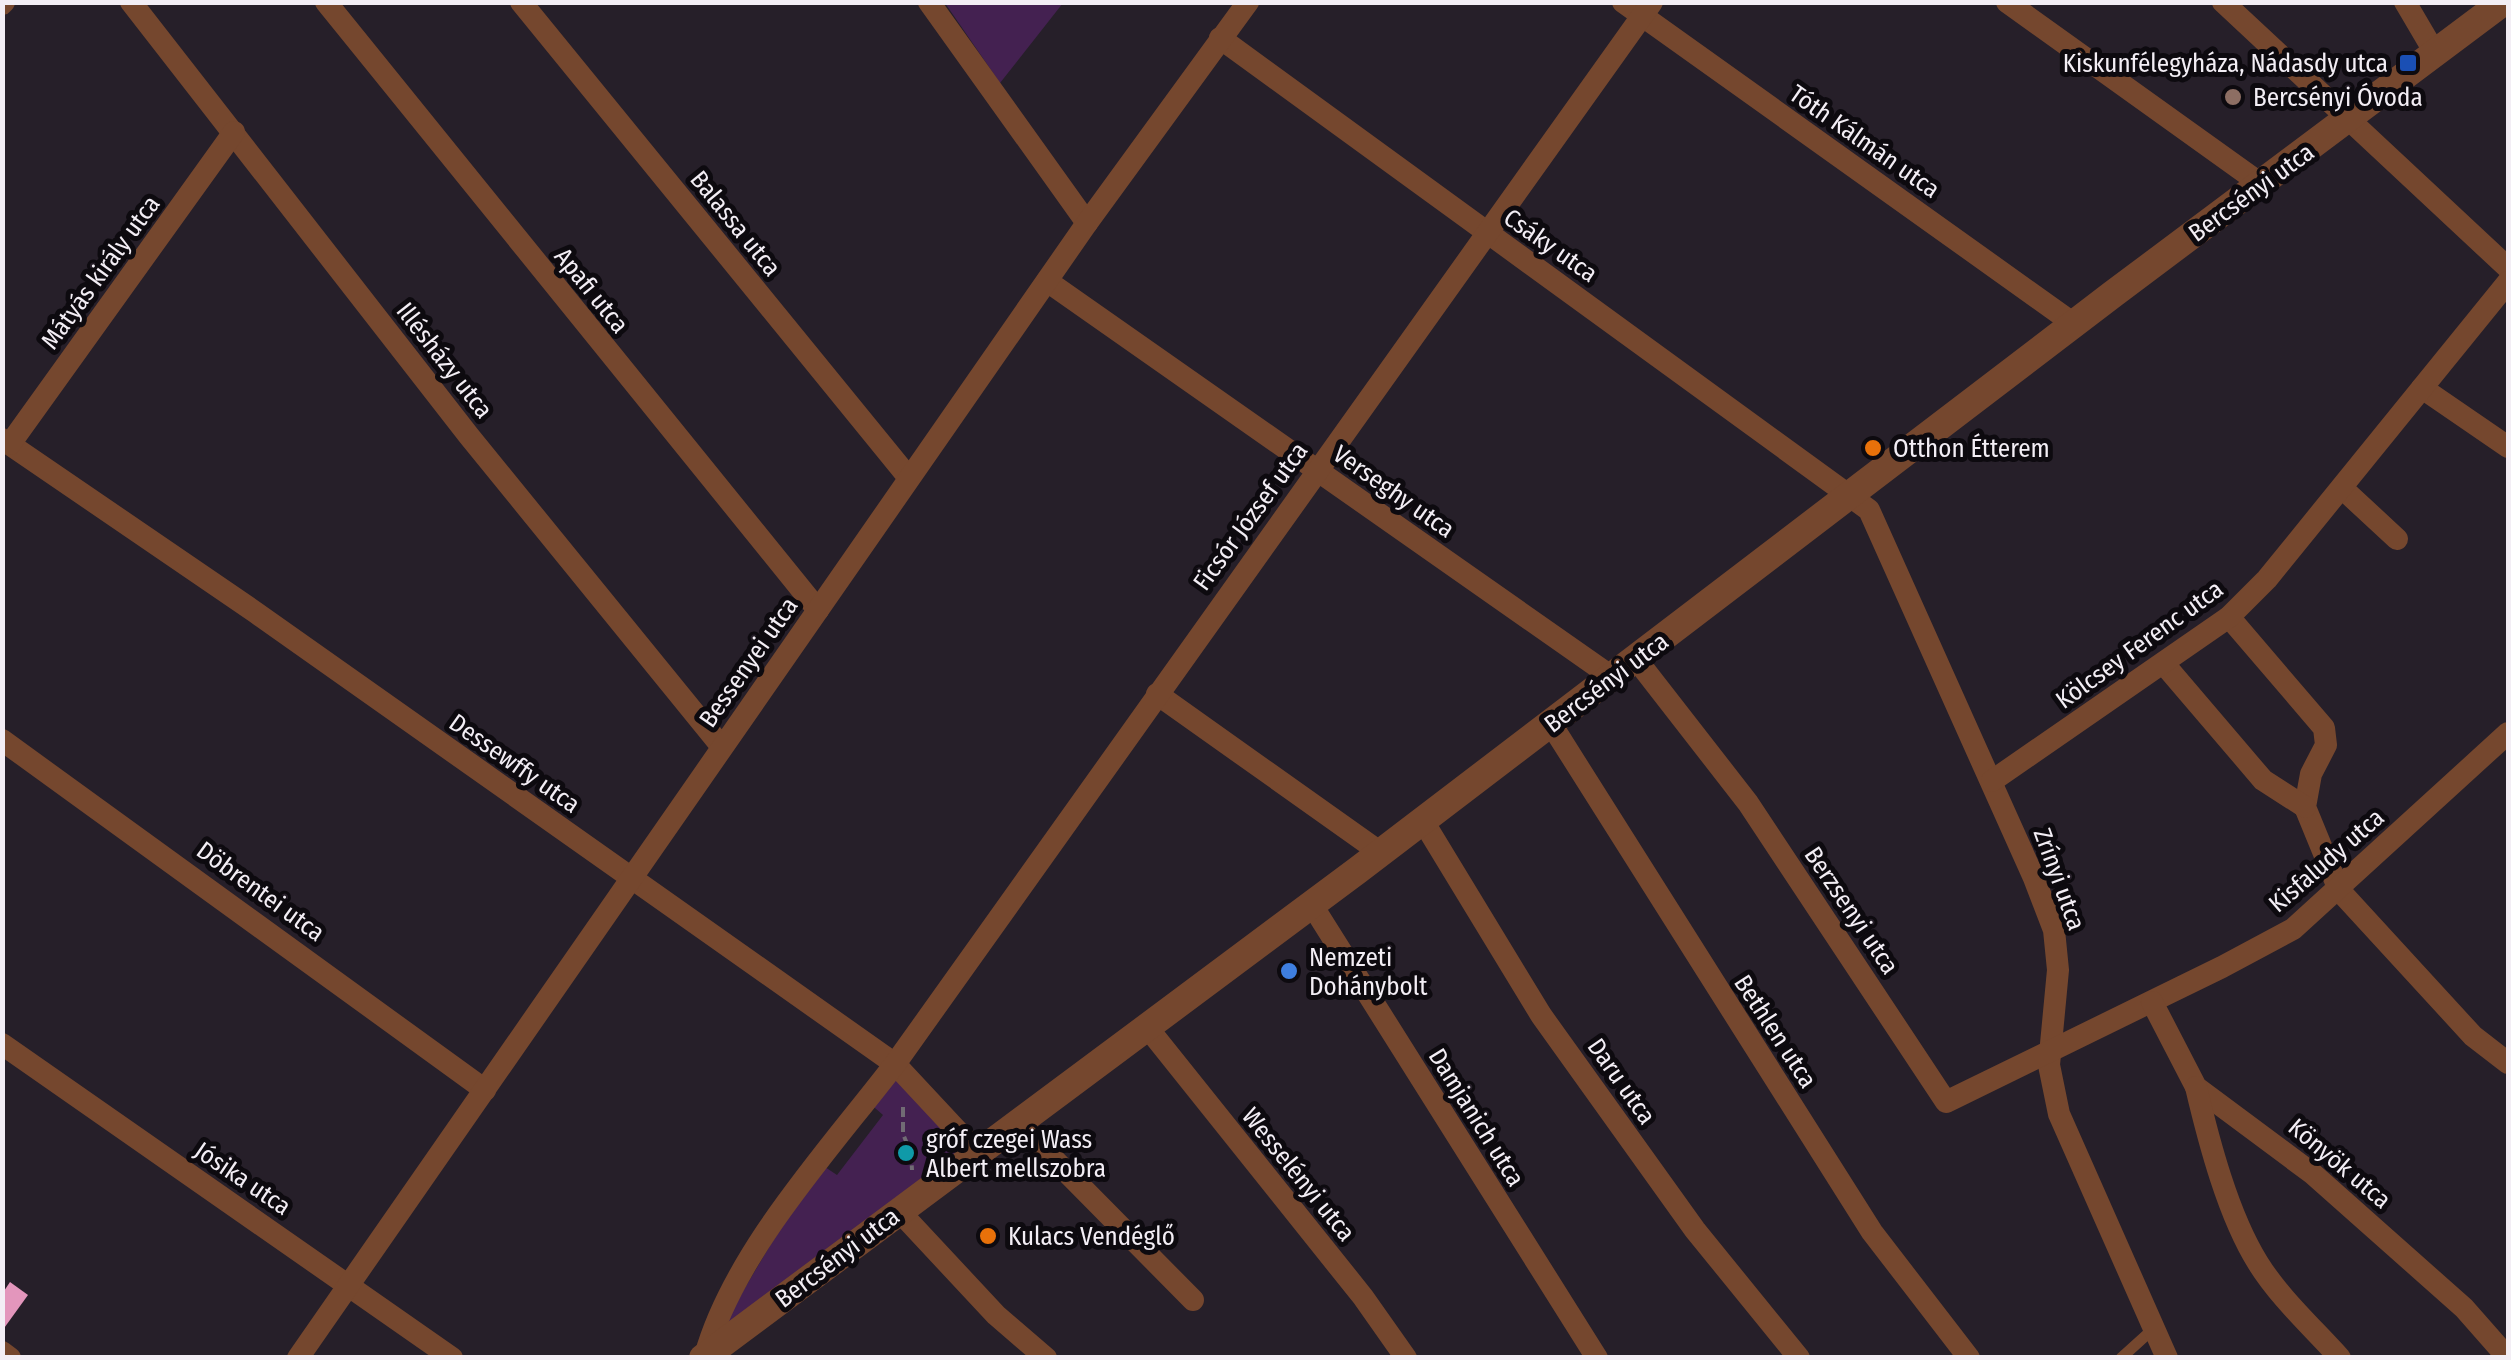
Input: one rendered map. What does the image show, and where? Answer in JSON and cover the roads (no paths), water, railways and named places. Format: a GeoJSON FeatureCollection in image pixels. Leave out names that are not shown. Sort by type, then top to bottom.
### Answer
{"type":"FeatureCollection","features":[{"type":"Feature","properties":{"kind":"street","name":"Illésházy utca"},"geometry":{"type":"LineString","coordinates":[[131,2],[469,436],[722,747]]}},
{"type":"Feature","properties":{"kind":"street","name":"Apafi utca"},"geometry":{"type":"LineString","coordinates":[[326,2],[818,610]]}},
{"type":"Feature","properties":{"kind":"street","name":"Balassa utca"},"geometry":{"type":"LineString","coordinates":[[520,2],[909,478]]}},
{"type":"Feature","properties":{"kind":"street"},"geometry":{"type":"LineString","coordinates":[[929,2],[1087,222]]}},
{"type":"Feature","properties":{"kind":"street","name":"Bessenyei utca"},"geometry":{"type":"LineString","coordinates":[[298,1358],[1087,222],[1248,2]]}},
{"type":"Feature","properties":{"kind":"street"},"geometry":{"type":"LineString","coordinates":[[2007,2],[2261,184]]}},
{"type":"Feature","properties":{"kind":"street"},"geometry":{"type":"LineString","coordinates":[[2223,2],[2508,268]]}},
{"type":"Feature","properties":{"kind":"street"},"geometry":{"type":"LineString","coordinates":[[2405,2],[2436,53]]}},
{"type":"Feature","properties":{"kind":"street","name":"Bercsényi utca"},"geometry":{"type":"LineString","coordinates":[[704,1357],[1312,905],[2503,2]]}},
{"type":"Feature","properties":{"kind":"street","name":"Ficsór József utca"},"geometry":{"type":"LineString","coordinates":[[890,1072],[1488,234],[1639,7]]}},
{"type":"Feature","properties":{"kind":"street","name":"Tóth Kálmán utca"},"geometry":{"type":"LineString","coordinates":[[1639,7],[2074,324]]}},
{"type":"Feature","properties":{"kind":"street","name":"Csáky utca"},"geometry":{"type":"LineString","coordinates":[[1220,38],[1851,494]]}},
{"type":"Feature","properties":{"kind":"street","name":"Mátyás király utca"},"geometry":{"type":"LineString","coordinates":[[6,441],[234,132]]}},
{"type":"Feature","properties":{"kind":"street","name":"Verseghy utca"},"geometry":{"type":"LineString","coordinates":[[1047,280],[1612,677]]}},
{"type":"Feature","properties":{"kind":"street","name":"Kölcsey Ferenc utca"},"geometry":{"type":"LineString","coordinates":[[1992,781],[2228,617],[2267,578],[2508,282]]}},
{"type":"Feature","properties":{"kind":"street"},"geometry":{"type":"LineString","coordinates":[[2422,388],[2508,446]]}},
{"type":"Feature","properties":{"kind":"street","name":"Dessewffy utca"},"geometry":{"type":"LineString","coordinates":[[6,441],[631,879],[890,1072],[978,1153]]}},
{"type":"Feature","properties":{"kind":"street"},"geometry":{"type":"LineString","coordinates":[[2342,488],[2397,539]]}},
{"type":"Feature","properties":{"kind":"street","name":"Zrínyi utca"},"geometry":{"type":"LineString","coordinates":[[1851,494],[1869,510],[1992,781],[2054,930],[2058,970],[2049,1065],[2059,1114],[2167,1358]]}},
{"type":"Feature","properties":{"kind":"street"},"geometry":{"type":"LineString","coordinates":[[2228,617],[2324,728],[2326,744],[2311,774],[2305,807],[2339,890],[2473,1036],[2508,1063]]}},
{"type":"Feature","properties":{"kind":"street","name":"Berzsenyi utca"},"geometry":{"type":"LineString","coordinates":[[1636,659],[1748,803],[1946,1102],[2050,1050]]}},
{"type":"Feature","properties":{"kind":"street"},"geometry":{"type":"LineString","coordinates":[[2164,664],[2263,780],[2305,807]]}},
{"type":"Feature","properties":{"kind":"street"},"geometry":{"type":"LineString","coordinates":[[1157,694],[1381,853]]}},
{"type":"Feature","properties":{"kind":"street","name":"Bethlen utca"},"geometry":{"type":"LineString","coordinates":[[1551,724],[1872,1232],[1969,1358]]}},
{"type":"Feature","properties":{"kind":"street","name":"Kisfaludy utca"},"geometry":{"type":"LineString","coordinates":[[2050,1050],[2293,929],[2508,733]]}},
{"type":"Feature","properties":{"kind":"street","name":"Döbrentei utca"},"geometry":{"type":"LineString","coordinates":[[2,740],[485,1090]]}},
{"type":"Feature","properties":{"kind":"street","name":"Daru utca"},"geometry":{"type":"LineString","coordinates":[[1423,821],[1541,1015],[1694,1230],[1799,1358]]}},
{"type":"Feature","properties":{"kind":"street","name":"Damjanich utca"},"geometry":{"type":"LineString","coordinates":[[1312,905],[1597,1358]]}},
{"type":"Feature","properties":{"kind":"street","name":"Könyök utca"},"geometry":{"type":"LineString","coordinates":[[2152,1002],[2196,1087],[2313,1174],[2464,1308],[2508,1358]]}},
{"type":"Feature","properties":{"kind":"street","name":"Wesselényi utca"},"geometry":{"type":"LineString","coordinates":[[1146,1028],[1363,1298],[1406,1358]]}},
{"type":"Feature","properties":{"kind":"street","name":"Jósika utca"},"geometry":{"type":"LineString","coordinates":[[2,1044],[452,1358]]}},
{"type":"Feature","properties":{"kind":"street","name":"Bercsényi utca"},"geometry":{"type":"LineString","coordinates":[[704,1357],[722,1308],[773,1222],[890,1072]]}},
{"type":"Feature","properties":{"kind":"street"},"geometry":{"type":"LineString","coordinates":[[2196,1087],[2210,1144],[2247,1243],[2260,1266],[2340,1358]]}},
{"type":"Feature","properties":{"kind":"street"},"geometry":{"type":"LineString","coordinates":[[1018,1123],[1192,1300]]}},
{"type":"Feature","properties":{"kind":"street"},"geometry":{"type":"LineString","coordinates":[[899,1211],[996,1314],[1046,1358]]}},
{"type":"Feature","properties":{"kind":"street"},"geometry":{"type":"LineString","coordinates":[[2,1352],[10,1358]]}},
{"type":"Feature","properties":{"kind":"lane"},"geometry":{"type":"LineString","coordinates":[[2122,1358],[2152,1330]]}},
{"type":"Feature","properties":{"kind":"place","name":"Kiskunfélegyháza, Nádasdy utca"},"geometry":{"type":"Point","coordinates":[2408,63]}},
{"type":"Feature","properties":{"kind":"place","name":"Bercsényi Óvoda"},"geometry":{"type":"Point","coordinates":[2233,97]}},
{"type":"Feature","properties":{"kind":"place","name":"Otthon Étterem"},"geometry":{"type":"Point","coordinates":[1873,448]}},
{"type":"Feature","properties":{"kind":"place","name":"Nemzeti Dohánybolt"},"geometry":{"type":"Point","coordinates":[1289,971]}},
{"type":"Feature","properties":{"kind":"place","name":"gróf czegei Wass Albert mellszobra"},"geometry":{"type":"Point","coordinates":[906,1153]}},
{"type":"Feature","properties":{"kind":"place","name":"Kulacs Vendéglő"},"geometry":{"type":"Point","coordinates":[988,1236]}}]}
